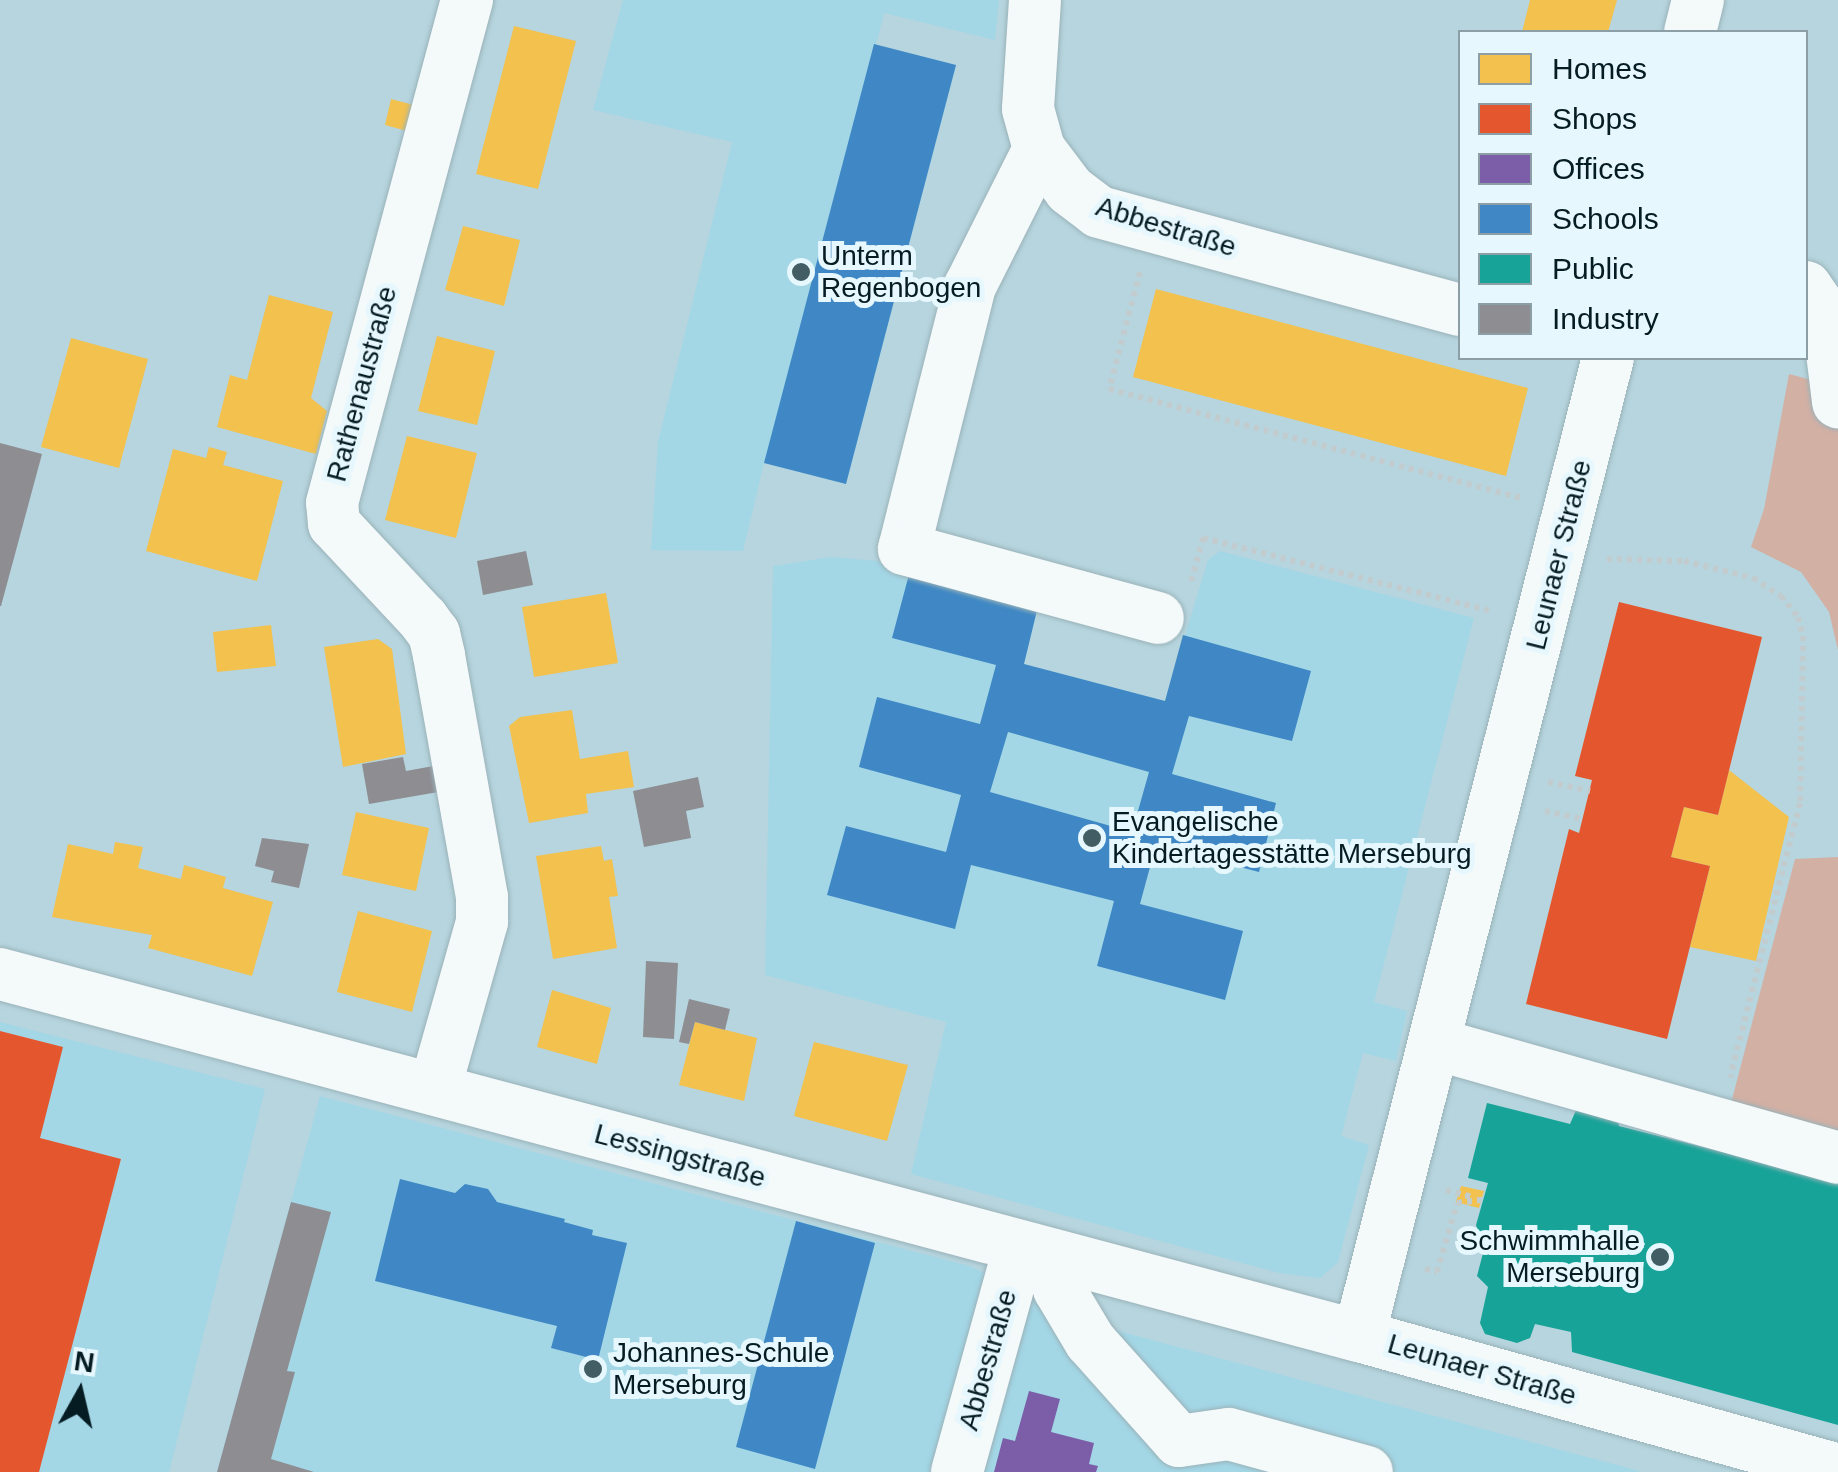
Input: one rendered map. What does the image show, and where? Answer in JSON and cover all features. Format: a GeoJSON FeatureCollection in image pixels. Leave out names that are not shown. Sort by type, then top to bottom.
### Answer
{"type":"FeatureCollection","features":[{"type":"Feature","properties":{"kind":"street","name":"Rathenaustraße"},"geometry":{"type":"LineString","coordinates":[[435,1088],[482,922],[482,898],[440,655],[434,634],[423,619],[334,524],[332,503],[467,0]]}},
{"type":"Feature","properties":{"kind":"street","name":"Abbestraße"},"geometry":{"type":"LineString","coordinates":[[1035,0],[1028,109],[1038,149],[1070,190],[1099,212],[1458,309]]}},
{"type":"Feature","properties":{"kind":"street"},"geometry":{"type":"LineString","coordinates":[[1690,30],[1698,0]]}},
{"type":"Feature","properties":{"kind":"street"},"geometry":{"type":"LineString","coordinates":[[1038,149],[970,286],[904,549],[1158,618]]}},
{"type":"Feature","properties":{"kind":"street"},"geometry":{"type":"LineString","coordinates":[[1824,313],[1838,402]]}},
{"type":"Feature","properties":{"kind":"street","name":"Leunaer Straße"},"geometry":{"type":"LineString","coordinates":[[1608,360],[1359,1336],[1838,1470]]}},
{"type":"Feature","properties":{"kind":"street","name":"Lessingstraße"},"geometry":{"type":"LineString","coordinates":[[0,974],[1359,1336]]}},
{"type":"Feature","properties":{"kind":"street"},"geometry":{"type":"LineString","coordinates":[[1436,1044],[1838,1158]]}},
{"type":"Feature","properties":{"kind":"street","name":"Abbestraße"},"geometry":{"type":"LineString","coordinates":[[957,1472],[1037,1253]]}},
{"type":"Feature","properties":{"kind":"street"},"geometry":{"type":"LineString","coordinates":[[1037,1253],[1090,1341],[1176,1457],[1229,1434],[1367,1472]]}},
{"type":"Feature","properties":{"kind":"path"},"geometry":{"type":"LineString","coordinates":[[1141,269],[1109,389],[1524,498]]}},
{"type":"Feature","properties":{"kind":"path"},"geometry":{"type":"LineString","coordinates":[[1158,618],[1187,596],[1204,538],[1496,612]]}},
{"type":"Feature","properties":{"kind":"path"},"geometry":{"type":"LineString","coordinates":[[1560,551],[1590,558],[1684,561],[1752,578],[1781,596],[1798,616],[1804,636],[1800,803],[1719,1122]]}},
{"type":"Feature","properties":{"kind":"path"},"geometry":{"type":"LineString","coordinates":[[1578,789],[1590,791]]}},
{"type":"Feature","properties":{"kind":"path"},"geometry":{"type":"LineString","coordinates":[[1525,806],[1583,819]]}},
{"type":"Feature","properties":{"kind":"path"},"geometry":{"type":"LineString","coordinates":[[1426,1258],[1425,1270],[1438,1272],[1455,1206],[1461,1200],[1483,1200],[1450,1190]]}},
{"type":"Feature","properties":{"kind":"shaded area","name":"Unterm Regenbogen"},"geometry":{"type":"Polygon","coordinates":[[[623,0],[999,0],[995,40],[884,13],[876,45],[956,65],[846,484],[764,463],[743,551],[651,550],[658,442],[732,142],[593,110],[623,0]]]}},
{"type":"Feature","properties":{"kind":"shaded area"},"geometry":{"type":"Polygon","coordinates":[[[1789,374],[1838,387],[1838,650],[1829,612],[1801,572],[1751,547],[1764,509],[1789,374]]]}},
{"type":"Feature","properties":{"kind":"shaded area","name":"Evangelische Kindertagesstätte Merseburg"},"geometry":{"type":"Polygon","coordinates":[[[1220,551],[1474,618],[1374,1002],[1407,1011],[1396,1061],[1363,1053],[1341,1136],[1369,1145],[1338,1262],[1320,1278],[1279,1273],[911,1174],[946,1022],[765,975],[773,566],[832,557],[877,561],[1040,598],[1024,664],[1165,701],[1208,560],[1220,551]]]}},
{"type":"Feature","properties":{"kind":"shaded area"},"geometry":{"type":"Polygon","coordinates":[[[1838,857],[1838,1142],[1730,1107],[1795,859],[1838,857]]]}},
{"type":"Feature","properties":{"kind":"shaded area"},"geometry":{"type":"Polygon","coordinates":[[[0,1022],[265,1089],[169,1472],[0,1472],[0,1022]]]}},
{"type":"Feature","properties":{"kind":"shaded area","name":"Johannes-Schule Merseburg"},"geometry":{"type":"Polygon","coordinates":[[[320,1096],[969,1266],[1107,1328],[1643,1472],[217,1472],[320,1096]]]}},
{"type":"Feature","properties":{"kind":"building: Homes"},"geometry":{"type":"Polygon","coordinates":[[[1530,0],[1617,0],[1609,30],[1522,30],[1530,0]]]}},
{"type":"Feature","properties":{"kind":"building: Homes"},"geometry":{"type":"Polygon","coordinates":[[[514,26],[576,41],[538,189],[476,174],[514,26]]]}},
{"type":"Feature","properties":{"kind":"building: Homes"},"geometry":{"type":"Polygon","coordinates":[[[391,99],[425,108],[418,134],[385,125],[391,99]]]}},
{"type":"Feature","properties":{"kind":"building: Homes"},"geometry":{"type":"Polygon","coordinates":[[[463,226],[520,240],[504,306],[445,290],[463,226]]]}},
{"type":"Feature","properties":{"kind":"building: Homes"},"geometry":{"type":"Polygon","coordinates":[[[1156,289],[1528,388],[1506,476],[1133,377],[1156,289]]]}},
{"type":"Feature","properties":{"kind":"building: Homes"},"geometry":{"type":"Polygon","coordinates":[[[269,295],[333,312],[311,398],[327,411],[316,454],[217,427],[230,375],[247,380],[269,295]]]}},
{"type":"Feature","properties":{"kind":"building: Homes"},"geometry":{"type":"Polygon","coordinates":[[[437,336],[495,351],[477,425],[418,411],[437,336]]]}},
{"type":"Feature","properties":{"kind":"building: Homes"},"geometry":{"type":"Polygon","coordinates":[[[71,338],[148,359],[119,468],[41,447],[71,338]]]}},
{"type":"Feature","properties":{"kind":"building: Homes"},"geometry":{"type":"Polygon","coordinates":[[[407,436],[477,453],[456,538],[385,520],[407,436]]]}},
{"type":"Feature","properties":{"kind":"building: Homes"},"geometry":{"type":"Polygon","coordinates":[[[209,447],[227,452],[223,465],[283,481],[257,581],[146,551],[173,449],[206,458],[209,447]]]}},
{"type":"Feature","properties":{"kind":"building: Homes"},"geometry":{"type":"Polygon","coordinates":[[[606,593],[618,663],[534,677],[522,607],[606,593]]]}},
{"type":"Feature","properties":{"kind":"building: Homes"},"geometry":{"type":"Polygon","coordinates":[[[271,625],[276,666],[217,672],[213,632],[271,625]]]}},
{"type":"Feature","properties":{"kind":"building: Homes"},"geometry":{"type":"Polygon","coordinates":[[[378,639],[392,649],[406,754],[343,767],[324,647],[378,639]]]}},
{"type":"Feature","properties":{"kind":"building: Homes"},"geometry":{"type":"Polygon","coordinates":[[[572,710],[580,759],[628,751],[634,787],[586,794],[588,813],[529,823],[509,726],[520,717],[572,710]]]}},
{"type":"Feature","properties":{"kind":"building: Homes"},"geometry":{"type":"Polygon","coordinates":[[[1729,770],[1789,817],[1756,961],[1690,947],[1710,866],[1671,857],[1684,807],[1718,815],[1729,770]]]}},
{"type":"Feature","properties":{"kind":"building: Homes"},"geometry":{"type":"Polygon","coordinates":[[[356,812],[429,828],[416,891],[342,875],[356,812]]]}},
{"type":"Feature","properties":{"kind":"building: Homes"},"geometry":{"type":"Polygon","coordinates":[[[115,842],[143,847],[138,868],[181,879],[184,865],[226,877],[223,888],[273,902],[252,976],[148,948],[152,935],[52,917],[68,844],[113,854],[115,842]]]}},
{"type":"Feature","properties":{"kind":"building: Homes"},"geometry":{"type":"Polygon","coordinates":[[[601,846],[604,861],[612,859],[618,896],[609,897],[617,948],[553,959],[536,856],[601,846]]]}},
{"type":"Feature","properties":{"kind":"building: Homes"},"geometry":{"type":"Polygon","coordinates":[[[358,911],[432,931],[412,1012],[337,992],[358,911]]]}},
{"type":"Feature","properties":{"kind":"building: Homes"},"geometry":{"type":"Polygon","coordinates":[[[552,990],[611,1008],[597,1064],[537,1047],[552,990]]]}},
{"type":"Feature","properties":{"kind":"building: Homes"},"geometry":{"type":"Polygon","coordinates":[[[695,1022],[757,1038],[744,1101],[679,1085],[695,1022]]]}},
{"type":"Feature","properties":{"kind":"building: Homes"},"geometry":{"type":"Polygon","coordinates":[[[814,1042],[908,1065],[887,1141],[794,1116],[814,1042]]]}},
{"type":"Feature","properties":{"kind":"building: Homes"},"geometry":{"type":"Polygon","coordinates":[[[1461,1186],[1484,1191],[1479,1208],[1456,1202],[1461,1186]]]}},
{"type":"Feature","properties":{"kind":"building: Shops"},"geometry":{"type":"Polygon","coordinates":[[[1619,602],[1762,637],[1718,815],[1684,807],[1671,857],[1710,866],[1667,1039],[1526,1004],[1569,829],[1579,833],[1592,780],[1575,776],[1619,602]]]}},
{"type":"Feature","properties":{"kind":"building: Shops"},"geometry":{"type":"Polygon","coordinates":[[[0,1031],[63,1047],[40,1138],[121,1159],[39,1472],[0,1472],[0,1031]]]}},
{"type":"Feature","properties":{"kind":"building: Offices"},"geometry":{"type":"Polygon","coordinates":[[[1029,1391],[1060,1399],[1051,1432],[1094,1443],[1089,1464],[1098,1466],[1096,1472],[994,1472],[1003,1438],[1015,1441],[1029,1391]]]}},
{"type":"Feature","properties":{"kind":"building: Schools"},"geometry":{"type":"Polygon","coordinates":[[[874,44],[956,65],[846,484],[764,463],[874,44]]]}},
{"type":"Feature","properties":{"kind":"building: Schools"},"geometry":{"type":"Polygon","coordinates":[[[911,567],[1040,598],[1024,664],[1165,701],[1183,635],[1311,671],[1292,741],[1189,716],[1172,774],[1276,803],[1259,872],[1156,845],[1140,904],[1243,931],[1225,1000],[1097,966],[1114,901],[971,865],[955,929],[827,895],[846,826],[946,852],[961,795],[859,767],[877,697],[980,724],[996,665],[892,638],[911,567]],[[1008,732],[990,792],[1132,832],[1149,772],[1008,732]]]}},
{"type":"Feature","properties":{"kind":"building: Schools"},"geometry":{"type":"Polygon","coordinates":[[[400,1179],[455,1193],[465,1184],[488,1189],[497,1202],[565,1219],[564,1222],[593,1230],[592,1235],[627,1243],[598,1360],[551,1348],[557,1326],[375,1281],[400,1179]]]}},
{"type":"Feature","properties":{"kind":"building: Schools"},"geometry":{"type":"Polygon","coordinates":[[[796,1221],[875,1243],[815,1469],[736,1447],[796,1221]]]}},
{"type":"Feature","properties":{"kind":"building: Public","name":"Schwimmhalle Merseburg"},"geometry":{"type":"Polygon","coordinates":[[[1487,1103],[1570,1124],[1577,1108],[1618,1121],[1619,1126],[1838,1181],[1838,1425],[1572,1352],[1571,1332],[1535,1324],[1530,1338],[1517,1343],[1485,1334],[1480,1323],[1488,1287],[1477,1276],[1487,1238],[1479,1234],[1476,1225],[1488,1183],[1468,1178],[1487,1103]]]}},
{"type":"Feature","properties":{"kind":"building: Industry"},"geometry":{"type":"Polygon","coordinates":[[[0,443],[42,454],[1,606],[0,606],[0,443]]]}},
{"type":"Feature","properties":{"kind":"building: Industry"},"geometry":{"type":"Polygon","coordinates":[[[526,551],[533,585],[483,595],[477,561],[526,551]]]}},
{"type":"Feature","properties":{"kind":"building: Industry"},"geometry":{"type":"Polygon","coordinates":[[[403,757],[406,771],[439,765],[444,791],[369,804],[362,764],[403,757]]]}},
{"type":"Feature","properties":{"kind":"building: Industry"},"geometry":{"type":"Polygon","coordinates":[[[698,777],[704,807],[686,811],[691,838],[644,847],[633,791],[698,777]]]}},
{"type":"Feature","properties":{"kind":"building: Industry"},"geometry":{"type":"Polygon","coordinates":[[[262,838],[309,844],[299,888],[271,882],[274,871],[255,866],[262,838]]]}},
{"type":"Feature","properties":{"kind":"building: Industry"},"geometry":{"type":"Polygon","coordinates":[[[646,961],[678,963],[674,1039],[643,1037],[646,961]]]}},
{"type":"Feature","properties":{"kind":"building: Industry"},"geometry":{"type":"Polygon","coordinates":[[[689,999],[730,1009],[725,1030],[695,1022],[689,1044],[679,1042],[689,999]]]}},
{"type":"Feature","properties":{"kind":"building: Industry"},"geometry":{"type":"Polygon","coordinates":[[[291,1202],[331,1212],[287,1371],[295,1372],[271,1459],[314,1472],[217,1472],[291,1202]]]}},
{"type":"Feature","properties":{"kind":"place","name":"Unterm Regenbogen"},"geometry":{"type":"Point","coordinates":[801,272]}},
{"type":"Feature","properties":{"kind":"place","name":"Evangelische Kindertagesstätte Merseburg"},"geometry":{"type":"Point","coordinates":[1092,838]}},
{"type":"Feature","properties":{"kind":"place","name":"Schwimmhalle Merseburg"},"geometry":{"type":"Point","coordinates":[1660,1257]}},
{"type":"Feature","properties":{"kind":"place","name":"Johannes-Schule Merseburg"},"geometry":{"type":"Point","coordinates":[593,1369]}}]}
